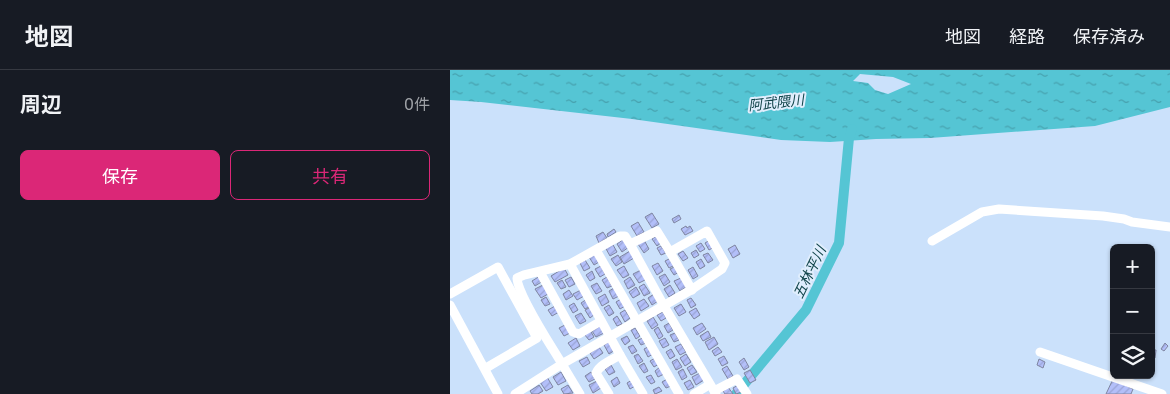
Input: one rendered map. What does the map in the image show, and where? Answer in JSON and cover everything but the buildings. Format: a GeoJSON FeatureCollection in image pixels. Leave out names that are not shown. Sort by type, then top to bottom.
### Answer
{"type":"FeatureCollection","features":[{"type":"Feature","properties":{"kind":"street"},"geometry":{"type":"LineString","coordinates":[[932,241],[982,212],[998,209],[1103,216],[1132,222],[1170,226]]}},
{"type":"Feature","properties":{"kind":"street"},"geometry":{"type":"LineString","coordinates":[[630,244],[657,231],[692,290]]}},
{"type":"Feature","properties":{"kind":"street"},"geometry":{"type":"LineString","coordinates":[[515,394],[562,364],[692,290],[722,270],[725,263],[709,232],[705,231],[670,252]]}},
{"type":"Feature","properties":{"kind":"street"},"geometry":{"type":"LineString","coordinates":[[580,394],[533,316],[517,282],[517,278],[570,264],[622,235],[625,236],[630,244],[713,390]]}},
{"type":"Feature","properties":{"kind":"street"},"geometry":{"type":"LineString","coordinates":[[596,250],[679,394]]}},
{"type":"Feature","properties":{"kind":"street"},"geometry":{"type":"LineString","coordinates":[[570,264],[643,394]]}},
{"type":"Feature","properties":{"kind":"street"},"geometry":{"type":"LineString","coordinates":[[450,294],[498,267],[537,338],[486,368]]}},
{"type":"Feature","properties":{"kind":"street"},"geometry":{"type":"LineString","coordinates":[[540,272],[573,332],[579,334],[601,321]]}},
{"type":"Feature","properties":{"kind":"street"},"geometry":{"type":"LineString","coordinates":[[450,305],[486,368],[498,394]]}},
{"type":"Feature","properties":{"kind":"street"},"geometry":{"type":"LineString","coordinates":[[1040,352],[1162,394]]}},
{"type":"Feature","properties":{"kind":"street"},"geometry":{"type":"LineString","coordinates":[[609,394],[596,373],[600,366],[620,355]]}},
{"type":"Feature","properties":{"kind":"street"},"geometry":{"type":"LineString","coordinates":[[694,394],[713,390],[737,379],[747,394]]}},
{"type":"Feature","properties":{"kind":"water","name":"阿武隈川"},"geometry":{"type":"Polygon","coordinates":[[[450,70],[1170,70],[1170,107],[1095,126],[930,138],[830,142],[781,140],[632,119],[450,100],[450,70]],[[860,74],[853,81],[868,83],[875,90],[888,94],[911,84],[893,77],[860,74]]]}},
{"type":"Feature","properties":{"kind":"waterway","name":"五林平川"},"geometry":{"type":"LineString","coordinates":[[736,394],[806,310],[839,243],[849,138],[852,129]]}}]}
